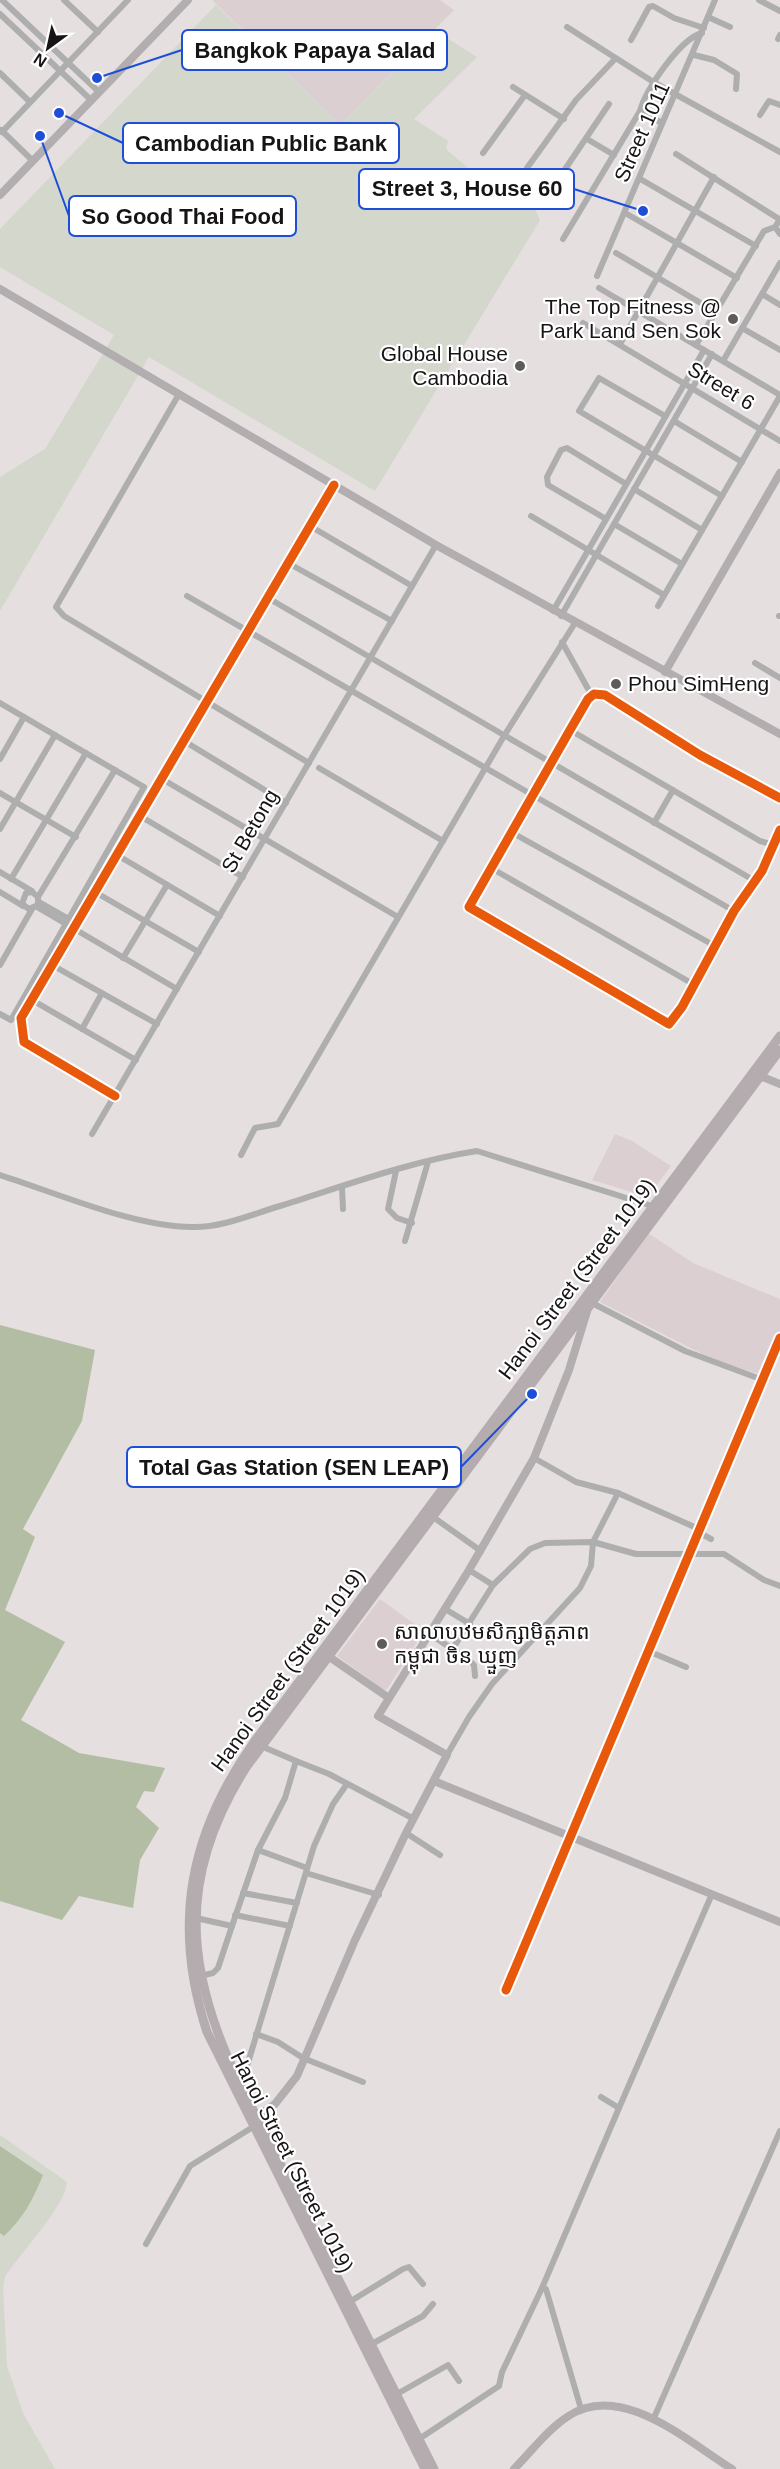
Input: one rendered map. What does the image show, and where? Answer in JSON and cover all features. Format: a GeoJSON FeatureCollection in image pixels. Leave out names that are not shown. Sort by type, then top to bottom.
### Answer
{"type":"FeatureCollection","features":[{"type":"Feature","properties":{"kind":"main road"},"geometry":{"type":"LineString","coordinates":[[0,195],[188,0]]}},
{"type":"Feature","properties":{"kind":"main road"},"geometry":{"type":"LineString","coordinates":[[0,289],[436,545],[780,734]]}},
{"type":"Feature","properties":{"kind":"main road"},"geometry":{"type":"LineString","coordinates":[[665,672],[780,473]]}},
{"type":"Feature","properties":{"kind":"main road","name":"Hanoi Street (Street 1019)"},"geometry":{"type":"LineString","coordinates":[[400,1553],[433,1517],[757,1074],[780,1036]]}},
{"type":"Feature","properties":{"kind":"main road","name":"Hanoi Street (Street 1019)"},"geometry":{"type":"LineString","coordinates":[[757,1074],[780,1050]]}},
{"type":"Feature","properties":{"kind":"main road"},"geometry":{"type":"LineString","coordinates":[[757,1074],[780,1084]]}},
{"type":"Feature","properties":{"kind":"main road"},"geometry":{"type":"LineString","coordinates":[[257,2116],[282,2096],[297,2076],[342,1968],[406,1833],[447,1755],[378,1716],[481,1551],[534,1458],[569,1370],[588,1305]]}},
{"type":"Feature","properties":{"kind":"main road","name":"Hanoi Street (Street 1019)"},"geometry":{"type":"LineString","coordinates":[[434,2469],[397,2394],[368,2346],[351,2301],[327,2263],[253,2127],[196,1976],[189,1940],[190,1893],[208,1823],[240,1762],[325,1654],[588,1305]]}},
{"type":"Feature","properties":{"kind":"main road"},"geometry":{"type":"LineString","coordinates":[[325,1654],[389,1698]]}},
{"type":"Feature","properties":{"kind":"main road","name":"Hanoi Street (Street 1019)"},"geometry":{"type":"LineString","coordinates":[[196,1976],[196,1918],[202,1872],[215,1827],[233,1788],[325,1654]]}},
{"type":"Feature","properties":{"kind":"main road"},"geometry":{"type":"LineString","coordinates":[[434,1781],[780,1922]]}},
{"type":"Feature","properties":{"kind":"main road","name":"Hanoi Street (Street 1019)"},"geometry":{"type":"LineString","coordinates":[[236,2084],[257,2116],[425,2469]]}},
{"type":"Feature","properties":{"kind":"main road"},"geometry":{"type":"LineString","coordinates":[[514,2469],[566,2417],[594,2405],[619,2405],[653,2420],[732,2469]]}},
{"type":"Feature","properties":{"kind":"street"},"geometry":{"type":"LineString","coordinates":[[2,0],[99,92]]}},
{"type":"Feature","properties":{"kind":"street"},"geometry":{"type":"LineString","coordinates":[[64,0],[98,32]]}},
{"type":"Feature","properties":{"kind":"street","name":"Street 1011"},"geometry":{"type":"LineString","coordinates":[[597,276],[715,0]]}},
{"type":"Feature","properties":{"kind":"street"},"geometry":{"type":"LineString","coordinates":[[759,0],[780,11]]}},
{"type":"Feature","properties":{"kind":"street"},"geometry":{"type":"LineString","coordinates":[[33,161],[1,131],[126,1]]}},
{"type":"Feature","properties":{"kind":"street"},"geometry":{"type":"LineString","coordinates":[[631,40],[650,6],[657,7],[674,18],[703,30]]}},
{"type":"Feature","properties":{"kind":"street"},"geometry":{"type":"LineString","coordinates":[[0,14],[91,100]]}},
{"type":"Feature","properties":{"kind":"street"},"geometry":{"type":"LineString","coordinates":[[708,18],[730,27]]}},
{"type":"Feature","properties":{"kind":"street"},"geometry":{"type":"LineString","coordinates":[[567,27],[676,95],[780,152]]}},
{"type":"Feature","properties":{"kind":"street"},"geometry":{"type":"LineString","coordinates":[[563,239],[678,49],[692,35],[703,30]]}},
{"type":"Feature","properties":{"kind":"street"},"geometry":{"type":"LineString","coordinates":[[693,54],[714,60],[737,74],[736,89]]}},
{"type":"Feature","properties":{"kind":"street"},"geometry":{"type":"LineString","coordinates":[[527,168],[582,93],[615,59]]}},
{"type":"Feature","properties":{"kind":"street"},"geometry":{"type":"LineString","coordinates":[[0,73],[30,102]]}},
{"type":"Feature","properties":{"kind":"street"},"geometry":{"type":"LineString","coordinates":[[513,87],[564,119]]}},
{"type":"Feature","properties":{"kind":"street"},"geometry":{"type":"LineString","coordinates":[[483,153],[525,95]]}},
{"type":"Feature","properties":{"kind":"street"},"geometry":{"type":"LineString","coordinates":[[760,115],[769,100],[780,105]]}},
{"type":"Feature","properties":{"kind":"street"},"geometry":{"type":"LineString","coordinates":[[543,202],[609,104]]}},
{"type":"Feature","properties":{"kind":"street"},"geometry":{"type":"LineString","coordinates":[[639,111],[662,123]]}},
{"type":"Feature","properties":{"kind":"street"},"geometry":{"type":"LineString","coordinates":[[587,139],[614,155]]}},
{"type":"Feature","properties":{"kind":"street"},"geometry":{"type":"LineString","coordinates":[[676,154],[780,219],[775,227],[765,231],[696,345]]}},
{"type":"Feature","properties":{"kind":"street"},"geometry":{"type":"LineString","coordinates":[[620,344],[714,177]]}},
{"type":"Feature","properties":{"kind":"street"},"geometry":{"type":"LineString","coordinates":[[642,180],[696,209],[756,246]]}},
{"type":"Feature","properties":{"kind":"street"},"geometry":{"type":"LineString","coordinates":[[627,214],[736,278]]}},
{"type":"Feature","properties":{"kind":"street"},"geometry":{"type":"LineString","coordinates":[[775,227],[780,234]]}},
{"type":"Feature","properties":{"kind":"street"},"geometry":{"type":"LineString","coordinates":[[616,253],[716,312]]}},
{"type":"Feature","properties":{"kind":"street"},"geometry":{"type":"LineString","coordinates":[[723,361],[780,263]]}},
{"type":"Feature","properties":{"kind":"street"},"geometry":{"type":"LineString","coordinates":[[599,288],[780,395],[658,606]]}},
{"type":"Feature","properties":{"kind":"street"},"geometry":{"type":"LineString","coordinates":[[762,294],[780,305]]}},
{"type":"Feature","properties":{"kind":"street","name":"Street 6"},"geometry":{"type":"LineString","coordinates":[[583,323],[780,441]]}},
{"type":"Feature","properties":{"kind":"street"},"geometry":{"type":"LineString","coordinates":[[742,328],[780,350]]}},
{"type":"Feature","properties":{"kind":"street"},"geometry":{"type":"LineString","coordinates":[[553,611],[704,350]]}},
{"type":"Feature","properties":{"kind":"street"},"geometry":{"type":"LineString","coordinates":[[561,615],[712,354]]}},
{"type":"Feature","properties":{"kind":"street"},"geometry":{"type":"LineString","coordinates":[[665,416],[598,378],[581,404],[580,414],[722,496]]}},
{"type":"Feature","properties":{"kind":"street"},"geometry":{"type":"LineString","coordinates":[[179,394],[56,608],[64,616],[309,763]]}},
{"type":"Feature","properties":{"kind":"street"},"geometry":{"type":"LineString","coordinates":[[674,420],[742,462]]}},
{"type":"Feature","properties":{"kind":"street"},"geometry":{"type":"LineString","coordinates":[[606,519],[548,485],[547,477],[561,450],[567,448],[626,484]]}},
{"type":"Feature","properties":{"kind":"street"},"geometry":{"type":"LineString","coordinates":[[115,1096],[24,1042],[21,1018],[334,485]]}},
{"type":"Feature","properties":{"kind":"street"},"geometry":{"type":"LineString","coordinates":[[634,489],[702,530]]}},
{"type":"Feature","properties":{"kind":"street"},"geometry":{"type":"LineString","coordinates":[[531,516],[664,596]]}},
{"type":"Feature","properties":{"kind":"street"},"geometry":{"type":"LineString","coordinates":[[614,524],[682,564]]}},
{"type":"Feature","properties":{"kind":"street"},"geometry":{"type":"LineString","coordinates":[[310,526],[412,586]]}},
{"type":"Feature","properties":{"kind":"street","name":"St Betong"},"geometry":{"type":"LineString","coordinates":[[92,1134],[436,545]]}},
{"type":"Feature","properties":{"kind":"street"},"geometry":{"type":"LineString","coordinates":[[288,563],[392,621]]}},
{"type":"Feature","properties":{"kind":"street"},"geometry":{"type":"LineString","coordinates":[[187,596],[734,911]]}},
{"type":"Feature","properties":{"kind":"street"},"geometry":{"type":"LineString","coordinates":[[268,598],[755,880]]}},
{"type":"Feature","properties":{"kind":"street"},"geometry":{"type":"LineString","coordinates":[[241,1155],[255,1128],[278,1124],[504,736],[575,623]]}},
{"type":"Feature","properties":{"kind":"street"},"geometry":{"type":"LineString","coordinates":[[562,642],[592,696]]}},
{"type":"Feature","properties":{"kind":"street"},"geometry":{"type":"LineString","coordinates":[[755,663],[780,678]]}},
{"type":"Feature","properties":{"kind":"street"},"geometry":{"type":"LineString","coordinates":[[592,696],[605,695],[700,754],[780,798]]}},
{"type":"Feature","properties":{"kind":"street"},"geometry":{"type":"LineString","coordinates":[[592,696],[570,730],[469,907],[669,1024],[682,1007],[734,911],[755,880],[780,830]]}},
{"type":"Feature","properties":{"kind":"street"},"geometry":{"type":"LineString","coordinates":[[0,703],[144,787],[11,1020],[0,1014]]}},
{"type":"Feature","properties":{"kind":"street"},"geometry":{"type":"LineString","coordinates":[[0,759],[24,717]]}},
{"type":"Feature","properties":{"kind":"street"},"geometry":{"type":"LineString","coordinates":[[570,730],[760,841],[774,845]]}},
{"type":"Feature","properties":{"kind":"street"},"geometry":{"type":"LineString","coordinates":[[0,830],[56,735]]}},
{"type":"Feature","properties":{"kind":"street"},"geometry":{"type":"LineString","coordinates":[[184,741],[286,803]]}},
{"type":"Feature","properties":{"kind":"street"},"geometry":{"type":"LineString","coordinates":[[11,879],[86,753]]}},
{"type":"Feature","properties":{"kind":"street"},"geometry":{"type":"LineString","coordinates":[[319,768],[443,841]]}},
{"type":"Feature","properties":{"kind":"street"},"geometry":{"type":"LineString","coordinates":[[0,965],[115,770]]}},
{"type":"Feature","properties":{"kind":"street"},"geometry":{"type":"LineString","coordinates":[[162,778],[398,917]]}},
{"type":"Feature","properties":{"kind":"street"},"geometry":{"type":"LineString","coordinates":[[654,823],[674,790]]}},
{"type":"Feature","properties":{"kind":"street"},"geometry":{"type":"LineString","coordinates":[[0,793],[76,837]]}},
{"type":"Feature","properties":{"kind":"street"},"geometry":{"type":"LineString","coordinates":[[140,816],[243,876]]}},
{"type":"Feature","properties":{"kind":"street"},"geometry":{"type":"LineString","coordinates":[[511,832],[715,946]]}},
{"type":"Feature","properties":{"kind":"street"},"geometry":{"type":"LineString","coordinates":[[117,855],[220,916]]}},
{"type":"Feature","properties":{"kind":"street"},"geometry":{"type":"LineString","coordinates":[[491,868],[693,984]]}},
{"type":"Feature","properties":{"kind":"street"},"geometry":{"type":"LineString","coordinates":[[0,873],[67,921],[74,929],[177,989]]}},
{"type":"Feature","properties":{"kind":"street"},"geometry":{"type":"LineString","coordinates":[[123,958],[167,885]]}},
{"type":"Feature","properties":{"kind":"street"},"geometry":{"type":"LineString","coordinates":[[0,892],[24,906]]}},
{"type":"Feature","properties":{"kind":"street"},"geometry":{"type":"LineString","coordinates":[[24,906],[24,895],[29,892],[36,901]]}},
{"type":"Feature","properties":{"kind":"street"},"geometry":{"type":"LineString","coordinates":[[95,892],[199,952]]}},
{"type":"Feature","properties":{"kind":"street"},"geometry":{"type":"LineString","coordinates":[[24,906],[36,901]]}},
{"type":"Feature","properties":{"kind":"street"},"geometry":{"type":"LineString","coordinates":[[52,965],[157,1024]]}},
{"type":"Feature","properties":{"kind":"street"},"geometry":{"type":"LineString","coordinates":[[82,1029],[102,993]]}},
{"type":"Feature","properties":{"kind":"street"},"geometry":{"type":"LineString","coordinates":[[32,1000],[136,1060]]}},
{"type":"Feature","properties":{"kind":"street"},"geometry":{"type":"LineString","coordinates":[[0,1175],[153,1224],[194,1227],[235,1220],[342,1186],[477,1151],[657,1208]]}},
{"type":"Feature","properties":{"kind":"street"},"geometry":{"type":"LineString","coordinates":[[405,1241],[428,1162]]}},
{"type":"Feature","properties":{"kind":"street"},"geometry":{"type":"LineString","coordinates":[[396,1171],[388,1209],[397,1218],[412,1223]]}},
{"type":"Feature","properties":{"kind":"street"},"geometry":{"type":"LineString","coordinates":[[342,1186],[343,1209]]}},
{"type":"Feature","properties":{"kind":"street"},"geometry":{"type":"LineString","coordinates":[[588,1305],[685,1351],[763,1380]]}},
{"type":"Feature","properties":{"kind":"street"},"geometry":{"type":"LineString","coordinates":[[506,1990],[780,1338]]}},
{"type":"Feature","properties":{"kind":"street"},"geometry":{"type":"LineString","coordinates":[[534,1458],[576,1482],[618,1493],[698,1530],[711,1539]]}},
{"type":"Feature","properties":{"kind":"street"},"geometry":{"type":"LineString","coordinates":[[447,1755],[492,1684],[580,1588],[591,1566],[593,1542],[618,1493]]}},
{"type":"Feature","properties":{"kind":"street"},"geometry":{"type":"LineString","coordinates":[[433,1517],[481,1551]]}},
{"type":"Feature","properties":{"kind":"street"},"geometry":{"type":"LineString","coordinates":[[452,1650],[493,1585],[534,1546],[557,1542],[593,1542],[636,1554],[724,1554],[764,1580],[780,1586]]}},
{"type":"Feature","properties":{"kind":"street"},"geometry":{"type":"LineString","coordinates":[[469,1570],[493,1585]]}},
{"type":"Feature","properties":{"kind":"street"},"geometry":{"type":"LineString","coordinates":[[445,1609],[470,1624]]}},
{"type":"Feature","properties":{"kind":"street"},"geometry":{"type":"LineString","coordinates":[[430,1634],[474,1665],[475,1676]]}},
{"type":"Feature","properties":{"kind":"street"},"geometry":{"type":"LineString","coordinates":[[648,1651],[686,1667]]}},
{"type":"Feature","properties":{"kind":"street"},"geometry":{"type":"LineString","coordinates":[[261,1746],[347,1784],[414,1819]]}},
{"type":"Feature","properties":{"kind":"street"},"geometry":{"type":"LineString","coordinates":[[196,1976],[213,1973],[218,1968],[258,1850],[285,1798],[296,1761]]}},
{"type":"Feature","properties":{"kind":"street"},"geometry":{"type":"LineString","coordinates":[[236,2084],[243,2079],[306,1870],[325,1821],[347,1784]]}},
{"type":"Feature","properties":{"kind":"street"},"geometry":{"type":"LineString","coordinates":[[406,1833],[440,1855]]}},
{"type":"Feature","properties":{"kind":"street"},"geometry":{"type":"LineString","coordinates":[[258,1850],[306,1870],[379,1894]]}},
{"type":"Feature","properties":{"kind":"street"},"geometry":{"type":"LineString","coordinates":[[243,1893],[297,1903]]}},
{"type":"Feature","properties":{"kind":"street"},"geometry":{"type":"LineString","coordinates":[[419,2439],[499,2386],[502,2373],[542,2288],[712,1894]]}},
{"type":"Feature","properties":{"kind":"street"},"geometry":{"type":"LineString","coordinates":[[235,1915],[290,1926]]}},
{"type":"Feature","properties":{"kind":"street"},"geometry":{"type":"LineString","coordinates":[[196,1918],[232,1926]]}},
{"type":"Feature","properties":{"kind":"street"},"geometry":{"type":"LineString","coordinates":[[256,2034],[278,2042],[303,2058],[363,2082]]}},
{"type":"Feature","properties":{"kind":"street"},"geometry":{"type":"LineString","coordinates":[[601,2097],[619,2108]]}},
{"type":"Feature","properties":{"kind":"street"},"geometry":{"type":"LineString","coordinates":[[146,2244],[190,2166],[253,2127]]}},
{"type":"Feature","properties":{"kind":"street"},"geometry":{"type":"LineString","coordinates":[[653,2420],[780,2131]]}},
{"type":"Feature","properties":{"kind":"street"},"geometry":{"type":"LineString","coordinates":[[351,2301],[409,2267],[423,2284]]}},
{"type":"Feature","properties":{"kind":"street"},"geometry":{"type":"LineString","coordinates":[[542,2288],[546,2289],[581,2409]]}},
{"type":"Feature","properties":{"kind":"street"},"geometry":{"type":"LineString","coordinates":[[368,2346],[423,2316],[433,2304]]}},
{"type":"Feature","properties":{"kind":"street"},"geometry":{"type":"LineString","coordinates":[[397,2394],[445,2366],[451,2367],[459,2381]]}},
{"type":"Feature","properties":{"kind":"shaded area"},"geometry":{"type":"Polygon","coordinates":[[[212,0],[440,0],[454,10],[340,125],[212,0]]]}},
{"type":"Feature","properties":{"kind":"shaded area"},"geometry":{"type":"Polygon","coordinates":[[[216,5],[340,125],[432,33],[439,33],[477,57],[414,119],[448,141],[446,149],[501,196],[519,174],[540,220],[375,491],[149,357],[0,611],[0,477],[45,449],[114,335],[0,267],[0,229],[216,5]]]}},
{"type":"Feature","properties":{"kind":"shaded area"},"geometry":{"type":"Polygon","coordinates":[[[615,1134],[632,1141],[671,1166],[648,1197],[592,1180],[615,1134]]]}},
{"type":"Feature","properties":{"kind":"shaded area"},"geometry":{"type":"Polygon","coordinates":[[[648,1233],[693,1263],[780,1299],[780,1331],[762,1375],[716,1361],[600,1302],[648,1233]]]}},
{"type":"Feature","properties":{"kind":"shaded area"},"geometry":{"type":"Polygon","coordinates":[[[0,1325],[95,1350],[82,1421],[23,1529],[35,1537],[5,1610],[65,1642],[21,1720],[79,1753],[165,1768],[154,1792],[144,1791],[136,1807],[159,1828],[140,1860],[133,1908],[79,1896],[62,1920],[0,1901],[0,1325]]]}},
{"type":"Feature","properties":{"kind":"shaded area","name":"សាលាបឋមសិក្សាមិត្តភាព កម្ពុជា ចិន ឃ្មួញ"},"geometry":{"type":"Polygon","coordinates":[[[380,1599],[424,1631],[387,1689],[384,1690],[337,1656],[380,1599]]]}},
{"type":"Feature","properties":{"kind":"shaded area"},"geometry":{"type":"Polygon","coordinates":[[[0,2135],[67,2182],[59,2204],[5,2277],[3,2288],[7,2366],[23,2413],[55,2469],[0,2469],[0,2135]]]}},
{"type":"Feature","properties":{"kind":"shaded area"},"geometry":{"type":"Polygon","coordinates":[[[0,2146],[43,2175],[27,2208],[4,2236],[0,2233],[0,2146]]]}},
{"type":"Feature","properties":{"kind":"cycle path"},"geometry":{"type":"LineString","coordinates":[[115,1096],[24,1042],[21,1018],[334,485]]}},
{"type":"Feature","properties":{"kind":"cycle path"},"geometry":{"type":"LineString","coordinates":[[780,798],[700,755],[605,695],[594,694],[588,699],[469,907],[669,1024],[682,1007],[734,911],[762,871],[780,830]]}},
{"type":"Feature","properties":{"kind":"cycle path"},"geometry":{"type":"LineString","coordinates":[[506,1990],[780,1338]]}},
{"type":"Feature","properties":{"kind":"place","name":"Bangkok Papaya Salad"},"geometry":{"type":"Point","coordinates":[97,78]}},
{"type":"Feature","properties":{"kind":"place","name":"Cambodian Public Bank"},"geometry":{"type":"Point","coordinates":[59,113]}},
{"type":"Feature","properties":{"kind":"place","name":"So Good Thai Food"},"geometry":{"type":"Point","coordinates":[40,136]}},
{"type":"Feature","properties":{"kind":"place","name":"Street 3, House 60"},"geometry":{"type":"Point","coordinates":[643,211]}},
{"type":"Feature","properties":{"kind":"place","name":"The Top Fitness @ Park Land Sen Sok"},"geometry":{"type":"Point","coordinates":[733,319]}},
{"type":"Feature","properties":{"kind":"place","name":"Global House Cambodia"},"geometry":{"type":"Point","coordinates":[520,366]}},
{"type":"Feature","properties":{"kind":"place","name":"Phou SimHeng"},"geometry":{"type":"Point","coordinates":[616,684]}},
{"type":"Feature","properties":{"kind":"place","name":"Total Gas Station (SEN LEAP)"},"geometry":{"type":"Point","coordinates":[532,1394]}},
{"type":"Feature","properties":{"kind":"place","name":"សាលាបឋមសិក្សាមិត្តភាព កម្ពុជា ចិន ឃ្មួញ"},"geometry":{"type":"Point","coordinates":[382,1644]}}]}
